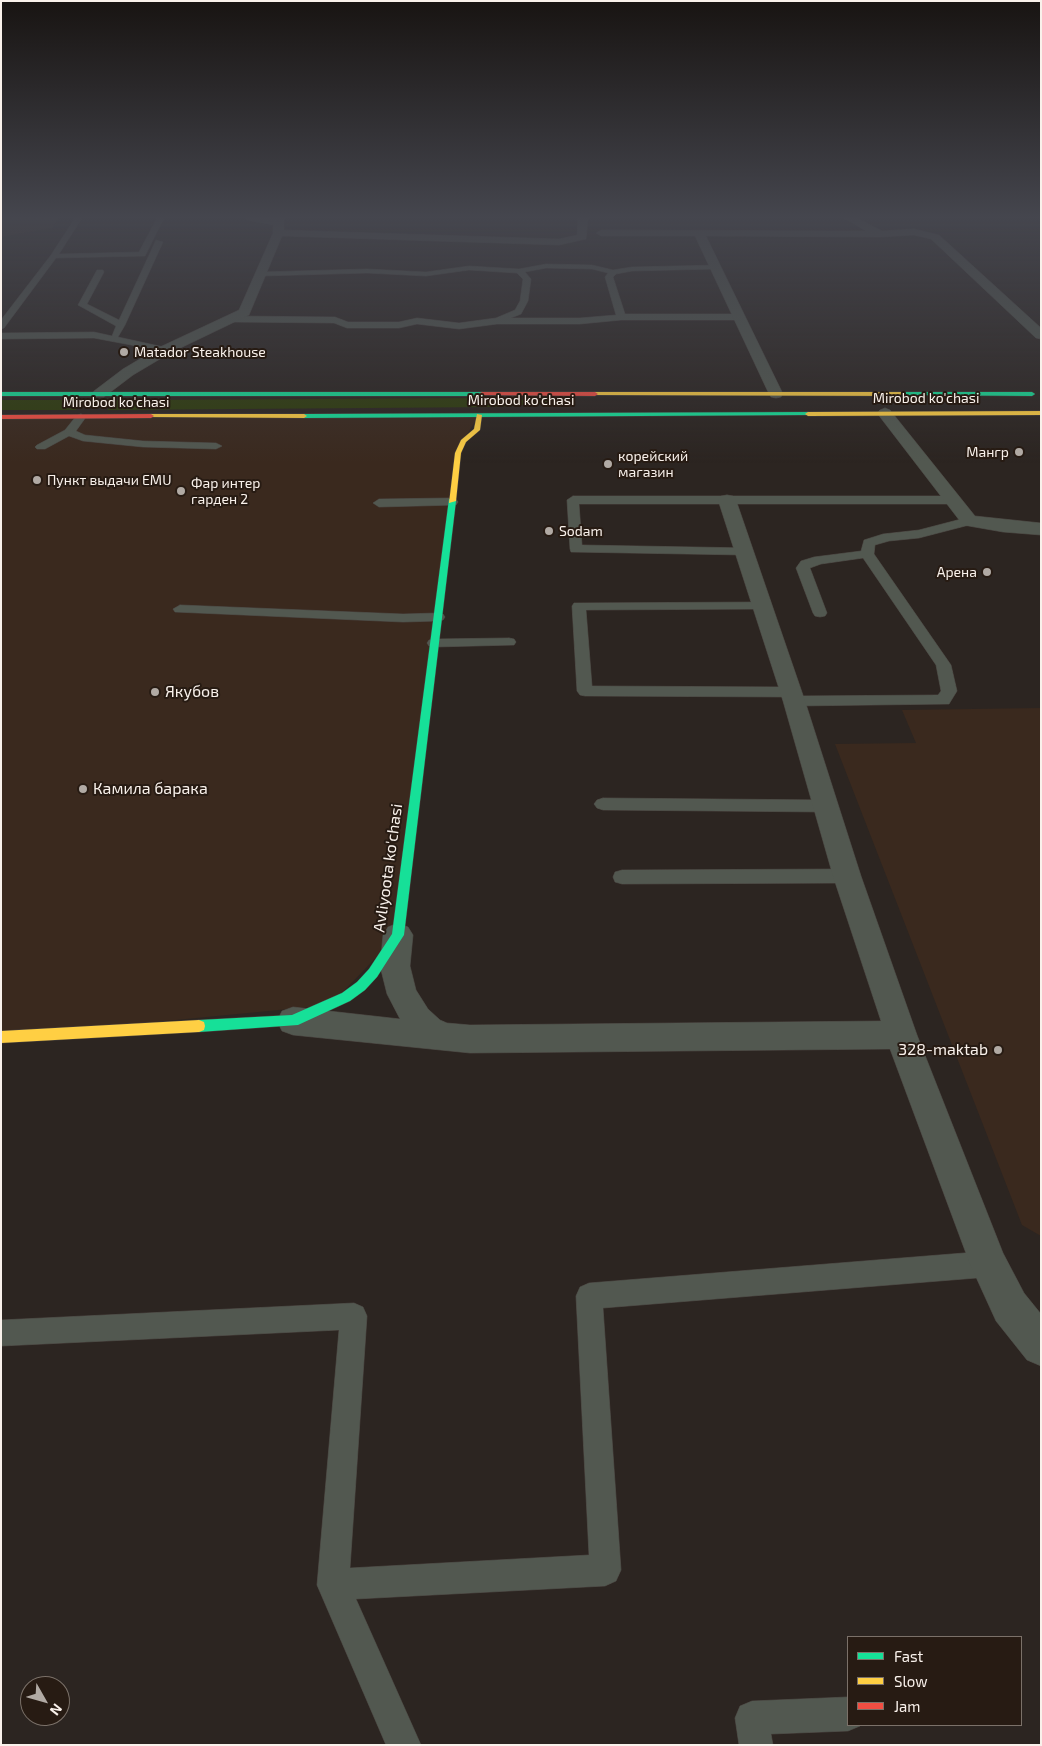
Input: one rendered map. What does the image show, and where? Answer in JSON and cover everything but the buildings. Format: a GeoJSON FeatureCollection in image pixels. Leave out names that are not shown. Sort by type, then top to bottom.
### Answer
{"type":"FeatureCollection","features":[{"type":"Feature","properties":{"kind":"main road","name":"Mirobod ko'chasi"},"geometry":{"type":"LineString","coordinates":[[1,394],[1041,394]]}},
{"type":"Feature","properties":{"kind":"main road"},"geometry":{"type":"LineString","coordinates":[[705,394],[697,398],[695,404],[699,410],[711,414]]}},
{"type":"Feature","properties":{"kind":"main road","name":"Mirobod ko'chasi"},"geometry":{"type":"LineString","coordinates":[[1,417],[1041,413]]}},
{"type":"Feature","properties":{"kind":"main road","name":"Avliyoota ko'chasi"},"geometry":{"type":"LineString","coordinates":[[1,1037],[293,1021],[330,1005],[361,986],[383,961],[398,935],[458,453],[463,441],[477,430],[479,415]]}},
{"type":"Feature","properties":{"kind":"street"},"geometry":{"type":"LineString","coordinates":[[99,394],[128,372],[166,350],[244,312],[249,299]]}},
{"type":"Feature","properties":{"kind":"street"},"geometry":{"type":"LineString","coordinates":[[731,299],[776,394]]}},
{"type":"Feature","properties":{"kind":"street"},"geometry":{"type":"LineString","coordinates":[[1003,299],[1041,335]]}},
{"type":"Feature","properties":{"kind":"street"},"geometry":{"type":"LineString","coordinates":[[885,414],[969,521],[1041,530]]}},
{"type":"Feature","properties":{"kind":"street"},"geometry":{"type":"LineString","coordinates":[[727,500],[827,806],[847,876],[901,1035],[990,1264],[1010,1306],[1041,1346]]}},
{"type":"Feature","properties":{"kind":"street"},"geometry":{"type":"LineString","coordinates":[[398,935],[395,966],[402,994],[417,1019],[429,1030],[444,1037]]}},
{"type":"Feature","properties":{"kind":"street"},"geometry":{"type":"LineString","coordinates":[[293,1021],[470,1039],[901,1035]]}},
{"type":"Feature","properties":{"kind":"lane"},"geometry":{"type":"LineString","coordinates":[[1,326],[21,299]]}},
{"type":"Feature","properties":{"kind":"lane"},"geometry":{"type":"LineString","coordinates":[[85,299],[82,305],[121,325]]}},
{"type":"Feature","properties":{"kind":"lane"},"geometry":{"type":"LineString","coordinates":[[113,341],[133,299]]}},
{"type":"Feature","properties":{"kind":"lane"},"geometry":{"type":"LineString","coordinates":[[497,321],[518,312],[524,299]]}},
{"type":"Feature","properties":{"kind":"lane"},"geometry":{"type":"LineString","coordinates":[[616,299],[622,317]]}},
{"type":"Feature","properties":{"kind":"lane"},"geometry":{"type":"LineString","coordinates":[[232,319],[335,320],[347,325],[399,325],[417,321],[459,326],[497,321],[588,321],[622,317],[739,317]]}},
{"type":"Feature","properties":{"kind":"lane"},"geometry":{"type":"LineString","coordinates":[[1,336],[74,334],[166,350]]}},
{"type":"Feature","properties":{"kind":"lane"},"geometry":{"type":"LineString","coordinates":[[41,448],[70,432],[81,417]]}},
{"type":"Feature","properties":{"kind":"lane"},"geometry":{"type":"LineString","coordinates":[[70,432],[83,438],[112,442],[216,446]]}},
{"type":"Feature","properties":{"kind":"lane"},"geometry":{"type":"LineString","coordinates":[[744,551],[576,549],[573,500],[951,500]]}},
{"type":"Feature","properties":{"kind":"lane"},"geometry":{"type":"LineString","coordinates":[[379,503],[452,502]]}},
{"type":"Feature","properties":{"kind":"lane"},"geometry":{"type":"LineString","coordinates":[[762,606],[579,606],[579,642],[585,691],[943,700],[949,690],[943,666],[867,554],[869,543],[888,537],[919,534],[969,521]]}},
{"type":"Feature","properties":{"kind":"lane"},"geometry":{"type":"LineString","coordinates":[[820,613],[806,576],[804,568],[806,564],[819,560],[867,554]]}},
{"type":"Feature","properties":{"kind":"lane"},"geometry":{"type":"LineString","coordinates":[[180,609],[403,618],[438,617]]}},
{"type":"Feature","properties":{"kind":"lane"},"geometry":{"type":"LineString","coordinates":[[434,643],[509,642]]}},
{"type":"Feature","properties":{"kind":"lane"},"geometry":{"type":"LineString","coordinates":[[603,804],[827,806]]}},
{"type":"Feature","properties":{"kind":"lane"},"geometry":{"type":"LineString","coordinates":[[622,877],[847,876]]}},
{"type":"Feature","properties":{"kind":"lane"},"geometry":{"type":"LineString","coordinates":[[333,1585],[605,1570],[589,1296],[990,1264]]}},
{"type":"Feature","properties":{"kind":"lane"},"geometry":{"type":"LineString","coordinates":[[1,1333],[354,1316],[333,1585],[404,1745]]}},
{"type":"Feature","properties":{"kind":"lane"},"geometry":{"type":"LineString","coordinates":[[756,1745],[752,1718],[847,1714]]}},
{"type":"Feature","properties":{"kind":"shaded area"},"geometry":{"type":"Polygon","coordinates":[[[479,415],[463,441],[398,935],[330,1005],[1,1037],[1,417],[479,415]]]}},
{"type":"Feature","properties":{"kind":"shaded area","name":"328-maktab"},"geometry":{"type":"Polygon","coordinates":[[[1041,708],[1041,1236],[1022,1225],[835,744],[916,743],[902,710],[1041,708]]]}},
{"type":"Feature","properties":{"kind":"green space"},"geometry":{"type":"Polygon","coordinates":[[[496,398],[559,402],[497,407],[107,410],[117,400],[496,398]]]}},
{"type":"Feature","properties":{"kind":"green space"},"geometry":{"type":"Polygon","coordinates":[[[1,400],[84,400],[76,410],[1,410],[1,400]]]}},
{"type":"Feature","properties":{"kind":"traffic: fast"},"geometry":{"type":"LineString","coordinates":[[1,394],[482,394]]}},
{"type":"Feature","properties":{"kind":"traffic: fast"},"geometry":{"type":"LineString","coordinates":[[903,394],[1032,394]]}},
{"type":"Feature","properties":{"kind":"traffic: fast"},"geometry":{"type":"LineString","coordinates":[[304,416],[808,414]]}},
{"type":"Feature","properties":{"kind":"traffic: fast"},"geometry":{"type":"LineString","coordinates":[[199,1026],[293,1021],[346,997],[361,986],[373,973],[398,935],[452,501]]}},
{"type":"Feature","properties":{"kind":"traffic: slow"},"geometry":{"type":"LineString","coordinates":[[595,394],[903,394]]}},
{"type":"Feature","properties":{"kind":"traffic: slow"},"geometry":{"type":"LineString","coordinates":[[808,414],[1041,413]]}},
{"type":"Feature","properties":{"kind":"traffic: slow"},"geometry":{"type":"LineString","coordinates":[[452,501],[458,453],[463,441],[477,430],[479,415]]}},
{"type":"Feature","properties":{"kind":"traffic: slow"},"geometry":{"type":"LineString","coordinates":[[151,416],[304,416]]}},
{"type":"Feature","properties":{"kind":"traffic: slow"},"geometry":{"type":"LineString","coordinates":[[1,1037],[199,1026]]}},
{"type":"Feature","properties":{"kind":"traffic: jam"},"geometry":{"type":"LineString","coordinates":[[482,394],[595,394]]}},
{"type":"Feature","properties":{"kind":"traffic: jam"},"geometry":{"type":"LineString","coordinates":[[1,417],[151,416]]}},
{"type":"Feature","properties":{"kind":"place","name":"Matador Steakhouse"},"geometry":{"type":"Point","coordinates":[124,352]}},
{"type":"Feature","properties":{"kind":"place","name":"Мангр"},"geometry":{"type":"Point","coordinates":[1019,452]}},
{"type":"Feature","properties":{"kind":"place","name":"корейский магазин"},"geometry":{"type":"Point","coordinates":[608,464]}},
{"type":"Feature","properties":{"kind":"place","name":"Пункт выдачи EMU"},"geometry":{"type":"Point","coordinates":[37,480]}},
{"type":"Feature","properties":{"kind":"place","name":"Фар интер гарден 2"},"geometry":{"type":"Point","coordinates":[181,491]}},
{"type":"Feature","properties":{"kind":"place","name":"Sodam"},"geometry":{"type":"Point","coordinates":[549,531]}},
{"type":"Feature","properties":{"kind":"place","name":"Арена"},"geometry":{"type":"Point","coordinates":[987,572]}},
{"type":"Feature","properties":{"kind":"place","name":"Якубов"},"geometry":{"type":"Point","coordinates":[155,692]}},
{"type":"Feature","properties":{"kind":"place","name":"Камила барака"},"geometry":{"type":"Point","coordinates":[83,789]}},
{"type":"Feature","properties":{"kind":"place","name":"328-maktab"},"geometry":{"type":"Point","coordinates":[998,1050]}}]}
